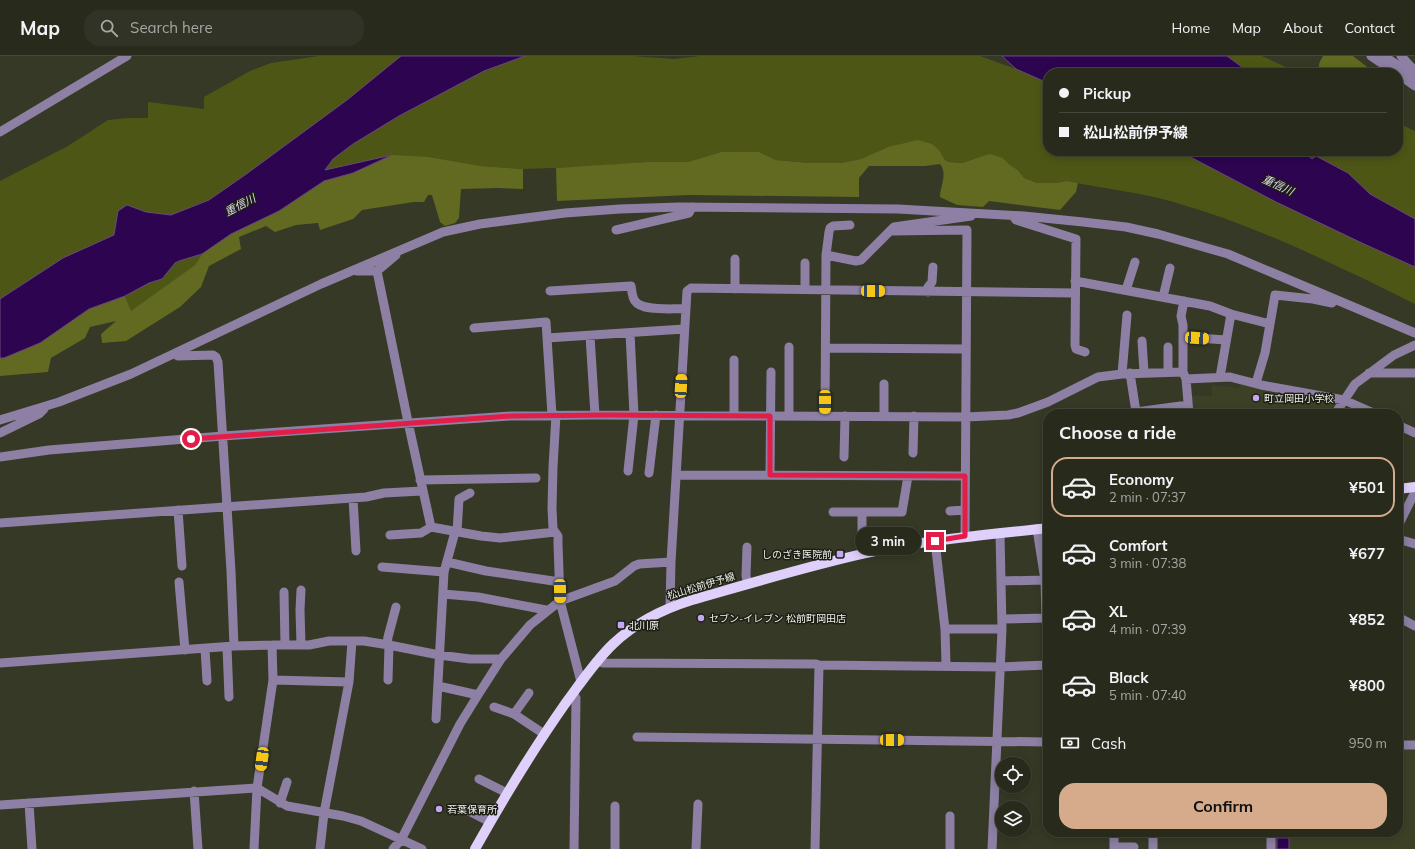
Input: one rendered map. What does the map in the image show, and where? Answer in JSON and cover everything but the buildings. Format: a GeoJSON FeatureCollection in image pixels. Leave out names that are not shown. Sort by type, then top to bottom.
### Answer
{"type":"FeatureCollection","features":[{"type":"Feature","properties":{"kind":"main road","name":"松山松前伊予線"},"geometry":{"type":"LineString","coordinates":[[475,849],[507,793],[544,734],[573,693],[612,644],[641,622],[670,607],[692,600],[862,554],[965,536],[1043,528]]}},
{"type":"Feature","properties":{"kind":"street"},"geometry":{"type":"LineString","coordinates":[[0,132],[127,56]]}},
{"type":"Feature","properties":{"kind":"street"},"geometry":{"type":"LineString","coordinates":[[1371,56],[1388,68]]}},
{"type":"Feature","properties":{"kind":"street"},"geometry":{"type":"LineString","coordinates":[[1384,56],[1402,68]]}},
{"type":"Feature","properties":{"kind":"street"},"geometry":{"type":"LineString","coordinates":[[1401,56],[1412,68],[1414,76]]}},
{"type":"Feature","properties":{"kind":"street"},"geometry":{"type":"LineString","coordinates":[[1403,69],[1414,76]]}},
{"type":"Feature","properties":{"kind":"street"},"geometry":{"type":"LineString","coordinates":[[1403,78],[1415,86]]}},
{"type":"Feature","properties":{"kind":"street"},"geometry":{"type":"LineString","coordinates":[[616,230],[689,213],[692,207]]}},
{"type":"Feature","properties":{"kind":"street"},"geometry":{"type":"LineString","coordinates":[[0,420],[48,405],[132,374],[321,284],[443,232],[480,224],[565,213],[620,208],[692,207],[898,209],[975,212],[1126,228],[1158,234],[1228,254],[1415,334]]}},
{"type":"Feature","properties":{"kind":"street"},"geometry":{"type":"LineString","coordinates":[[826,255],[856,261],[861,260],[892,231],[894,227],[971,217],[975,212]]}},
{"type":"Feature","properties":{"kind":"street"},"geometry":{"type":"LineString","coordinates":[[1012,215],[1016,220],[1076,239],[1075,345],[1076,349],[1085,352]]}},
{"type":"Feature","properties":{"kind":"street"},"geometry":{"type":"LineString","coordinates":[[825,416],[826,255],[830,228],[833,226],[850,225]]}},
{"type":"Feature","properties":{"kind":"street"},"geometry":{"type":"LineString","coordinates":[[892,231],[967,230],[965,536]]}},
{"type":"Feature","properties":{"kind":"street"},"geometry":{"type":"LineString","coordinates":[[353,270],[360,272],[377,270],[394,258],[399,251]]}},
{"type":"Feature","properties":{"kind":"street"},"geometry":{"type":"LineString","coordinates":[[735,258],[735,289]]}},
{"type":"Feature","properties":{"kind":"street"},"geometry":{"type":"LineString","coordinates":[[1126,290],[1135,262]]}},
{"type":"Feature","properties":{"kind":"street"},"geometry":{"type":"LineString","coordinates":[[805,263],[805,289]]}},
{"type":"Feature","properties":{"kind":"street"},"geometry":{"type":"LineString","coordinates":[[928,292],[928,287],[932,282],[933,267]]}},
{"type":"Feature","properties":{"kind":"street"},"geometry":{"type":"LineString","coordinates":[[1162,297],[1170,268]]}},
{"type":"Feature","properties":{"kind":"street"},"geometry":{"type":"LineString","coordinates":[[377,270],[422,491],[431,527]]}},
{"type":"Feature","properties":{"kind":"street"},"geometry":{"type":"LineString","coordinates":[[1075,281],[1210,306],[1231,314],[1270,324]]}},
{"type":"Feature","properties":{"kind":"street"},"geometry":{"type":"LineString","coordinates":[[550,291],[631,286],[633,296],[638,305],[652,308],[686,309]]}},
{"type":"Feature","properties":{"kind":"street"},"geometry":{"type":"LineString","coordinates":[[670,607],[671,562],[687,290],[690,288],[1075,293]]}},
{"type":"Feature","properties":{"kind":"street"},"geometry":{"type":"LineString","coordinates":[[1256,383],[1265,353],[1274,295],[1322,300],[1339,305],[1343,303]]}},
{"type":"Feature","properties":{"kind":"street"},"geometry":{"type":"LineString","coordinates":[[1184,301],[1181,316],[1183,325],[1184,376],[1188,409]]}},
{"type":"Feature","properties":{"kind":"street"},"geometry":{"type":"LineString","coordinates":[[1220,377],[1231,314]]}},
{"type":"Feature","properties":{"kind":"street"},"geometry":{"type":"LineString","coordinates":[[1127,315],[1126,373],[1135,409]]}},
{"type":"Feature","properties":{"kind":"street"},"geometry":{"type":"LineString","coordinates":[[474,328],[546,322],[554,415],[553,529],[558,536],[560,600],[582,681]]}},
{"type":"Feature","properties":{"kind":"street"},"geometry":{"type":"LineString","coordinates":[[547,338],[684,330]]}},
{"type":"Feature","properties":{"kind":"street"},"geometry":{"type":"LineString","coordinates":[[628,472],[634,415],[630,333]]}},
{"type":"Feature","properties":{"kind":"street"},"geometry":{"type":"LineString","coordinates":[[590,336],[595,415]]}},
{"type":"Feature","properties":{"kind":"street"},"geometry":{"type":"LineString","coordinates":[[1183,337],[1226,340]]}},
{"type":"Feature","properties":{"kind":"street"},"geometry":{"type":"LineString","coordinates":[[1142,341],[1144,372]]}},
{"type":"Feature","properties":{"kind":"street"},"geometry":{"type":"LineString","coordinates":[[1338,409],[1355,384],[1394,355],[1415,345]]}},
{"type":"Feature","properties":{"kind":"street"},"geometry":{"type":"LineString","coordinates":[[1168,346],[1168,372]]}},
{"type":"Feature","properties":{"kind":"street"},"geometry":{"type":"LineString","coordinates":[[789,347],[789,416]]}},
{"type":"Feature","properties":{"kind":"street"},"geometry":{"type":"LineString","coordinates":[[826,348],[966,349]]}},
{"type":"Feature","properties":{"kind":"street"},"geometry":{"type":"LineString","coordinates":[[175,354],[178,356],[213,355],[216,357],[218,363],[232,571],[229,697]]}},
{"type":"Feature","properties":{"kind":"street"},"geometry":{"type":"LineString","coordinates":[[734,360],[734,416]]}},
{"type":"Feature","properties":{"kind":"street"},"geometry":{"type":"LineString","coordinates":[[770,475],[771,372]]}},
{"type":"Feature","properties":{"kind":"street"},"geometry":{"type":"LineString","coordinates":[[0,457],[49,450],[223,436],[511,416],[679,415],[966,417],[1008,415],[1048,402],[1098,377],[1144,372],[1168,372],[1184,376],[1230,377],[1344,400],[1365,409]]}},
{"type":"Feature","properties":{"kind":"street"},"geometry":{"type":"LineString","coordinates":[[1369,373],[1415,373]]}},
{"type":"Feature","properties":{"kind":"street"},"geometry":{"type":"LineString","coordinates":[[884,384],[884,416]]}},
{"type":"Feature","properties":{"kind":"street"},"geometry":{"type":"LineString","coordinates":[[0,432],[39,414],[48,405]]}},
{"type":"Feature","properties":{"kind":"street"},"geometry":{"type":"LineString","coordinates":[[648,472],[656,415]]}},
{"type":"Feature","properties":{"kind":"street"},"geometry":{"type":"LineString","coordinates":[[844,416],[844,457]]}},
{"type":"Feature","properties":{"kind":"street"},"geometry":{"type":"LineString","coordinates":[[913,453],[914,416]]}},
{"type":"Feature","properties":{"kind":"street"},"geometry":{"type":"LineString","coordinates":[[1403,427],[1415,433]]}},
{"type":"Feature","properties":{"kind":"street"},"geometry":{"type":"LineString","coordinates":[[676,475],[965,476]]}},
{"type":"Feature","properties":{"kind":"street"},"geometry":{"type":"LineString","coordinates":[[833,512],[902,512],[908,476]]}},
{"type":"Feature","properties":{"kind":"street"},"geometry":{"type":"LineString","coordinates":[[420,480],[536,478]]}},
{"type":"Feature","properties":{"kind":"street"},"geometry":{"type":"LineString","coordinates":[[1403,511],[1410,489]]}},
{"type":"Feature","properties":{"kind":"street"},"geometry":{"type":"LineString","coordinates":[[0,523],[353,498],[384,493],[422,491]]}},
{"type":"Feature","properties":{"kind":"street"},"geometry":{"type":"LineString","coordinates":[[436,718],[444,572],[456,532],[459,498],[470,493]]}},
{"type":"Feature","properties":{"kind":"street"},"geometry":{"type":"LineString","coordinates":[[353,498],[356,551]]}},
{"type":"Feature","properties":{"kind":"street"},"geometry":{"type":"LineString","coordinates":[[178,510],[182,566]]}},
{"type":"Feature","properties":{"kind":"street"},"geometry":{"type":"LineString","coordinates":[[950,511],[965,510]]}},
{"type":"Feature","properties":{"kind":"street"},"geometry":{"type":"LineString","coordinates":[[862,512],[862,554]]}},
{"type":"Feature","properties":{"kind":"street"},"geometry":{"type":"LineString","coordinates":[[390,535],[421,533],[431,527],[500,538],[555,532]]}},
{"type":"Feature","properties":{"kind":"street"},"geometry":{"type":"LineString","coordinates":[[1037,529],[1043,567]]}},
{"type":"Feature","properties":{"kind":"street"},"geometry":{"type":"LineString","coordinates":[[992,849],[1002,629],[1000,532]]}},
{"type":"Feature","properties":{"kind":"street"},"geometry":{"type":"LineString","coordinates":[[1403,540],[1415,544]]}},
{"type":"Feature","properties":{"kind":"street"},"geometry":{"type":"LineString","coordinates":[[935,541],[945,629],[946,666]]}},
{"type":"Feature","properties":{"kind":"street"},"geometry":{"type":"LineString","coordinates":[[747,547],[746,576],[748,584]]}},
{"type":"Feature","properties":{"kind":"street"},"geometry":{"type":"LineString","coordinates":[[447,562],[486,571],[560,582]]}},
{"type":"Feature","properties":{"kind":"street"},"geometry":{"type":"LineString","coordinates":[[393,849],[401,840],[460,724],[501,659],[530,625],[546,610],[560,600],[615,581],[634,566],[639,564],[671,562]]}},
{"type":"Feature","properties":{"kind":"street"},"geometry":{"type":"LineString","coordinates":[[382,567],[444,572]]}},
{"type":"Feature","properties":{"kind":"street"},"geometry":{"type":"LineString","coordinates":[[1001,580],[1043,580]]}},
{"type":"Feature","properties":{"kind":"street"},"geometry":{"type":"LineString","coordinates":[[179,582],[185,650]]}},
{"type":"Feature","properties":{"kind":"street"},"geometry":{"type":"LineString","coordinates":[[301,590],[301,645]]}},
{"type":"Feature","properties":{"kind":"street"},"geometry":{"type":"LineString","coordinates":[[284,592],[285,645]]}},
{"type":"Feature","properties":{"kind":"street"},"geometry":{"type":"LineString","coordinates":[[443,594],[478,597],[546,610]]}},
{"type":"Feature","properties":{"kind":"street"},"geometry":{"type":"LineString","coordinates":[[388,680],[388,637],[396,607]]}},
{"type":"Feature","properties":{"kind":"street"},"geometry":{"type":"LineString","coordinates":[[1002,619],[1043,618]]}},
{"type":"Feature","properties":{"kind":"street"},"geometry":{"type":"LineString","coordinates":[[1403,620],[1415,626]]}},
{"type":"Feature","properties":{"kind":"street"},"geometry":{"type":"LineString","coordinates":[[945,629],[1002,629]]}},
{"type":"Feature","properties":{"kind":"street"},"geometry":{"type":"LineString","coordinates":[[0,663],[230,647],[309,645],[329,641],[364,641],[470,659],[501,659]]}},
{"type":"Feature","properties":{"kind":"street"},"geometry":{"type":"LineString","coordinates":[[320,849],[324,813],[349,682],[352,641]]}},
{"type":"Feature","properties":{"kind":"street"},"geometry":{"type":"LineString","coordinates":[[254,849],[257,788],[273,680],[272,645]]}},
{"type":"Feature","properties":{"kind":"street"},"geometry":{"type":"LineString","coordinates":[[205,649],[207,681]]}},
{"type":"Feature","properties":{"kind":"street"},"geometry":{"type":"LineString","coordinates":[[597,661],[603,663],[661,662],[1001,667],[1043,665]]}},
{"type":"Feature","properties":{"kind":"street"},"geometry":{"type":"LineString","coordinates":[[815,849],[819,665]]}},
{"type":"Feature","properties":{"kind":"street"},"geometry":{"type":"LineString","coordinates":[[273,680],[349,682]]}},
{"type":"Feature","properties":{"kind":"street"},"geometry":{"type":"LineString","coordinates":[[438,686],[478,695]]}},
{"type":"Feature","properties":{"kind":"street"},"geometry":{"type":"LineString","coordinates":[[514,714],[529,693]]}},
{"type":"Feature","properties":{"kind":"street"},"geometry":{"type":"LineString","coordinates":[[573,693],[576,698],[574,849]]}},
{"type":"Feature","properties":{"kind":"street"},"geometry":{"type":"LineString","coordinates":[[494,707],[514,714],[544,734]]}},
{"type":"Feature","properties":{"kind":"street"},"geometry":{"type":"LineString","coordinates":[[637,737],[1043,742]]}},
{"type":"Feature","properties":{"kind":"street"},"geometry":{"type":"LineString","coordinates":[[1403,745],[1415,746]]}},
{"type":"Feature","properties":{"kind":"street"},"geometry":{"type":"LineString","coordinates":[[479,779],[507,793]]}},
{"type":"Feature","properties":{"kind":"street"},"geometry":{"type":"LineString","coordinates":[[280,802],[287,782]]}},
{"type":"Feature","properties":{"kind":"street"},"geometry":{"type":"LineString","coordinates":[[0,805],[257,788],[287,806],[343,816],[361,821],[422,849]]}},
{"type":"Feature","properties":{"kind":"street"},"geometry":{"type":"LineString","coordinates":[[194,792],[198,849]]}},
{"type":"Feature","properties":{"kind":"street"},"geometry":{"type":"LineString","coordinates":[[29,803],[32,849]]}},
{"type":"Feature","properties":{"kind":"street"},"geometry":{"type":"LineString","coordinates":[[696,849],[698,804]]}},
{"type":"Feature","properties":{"kind":"street"},"geometry":{"type":"LineString","coordinates":[[615,806],[615,849]]}},
{"type":"Feature","properties":{"kind":"street"},"geometry":{"type":"LineString","coordinates":[[463,808],[490,822]]}},
{"type":"Feature","properties":{"kind":"street"},"geometry":{"type":"LineString","coordinates":[[950,816],[950,849]]}},
{"type":"Feature","properties":{"kind":"street"},"geometry":{"type":"LineString","coordinates":[[1114,837],[1114,848],[1134,847]]}},
{"type":"Feature","properties":{"kind":"street"},"geometry":{"type":"LineString","coordinates":[[1152,837],[1153,849]]}},
{"type":"Feature","properties":{"kind":"street"},"geometry":{"type":"LineString","coordinates":[[1271,837],[1271,849]]}},
{"type":"Feature","properties":{"kind":"shaded area","name":"町立岡田小学校"},"geometry":{"type":"Polygon","coordinates":[[[1240,382],[1334,400],[1337,405],[1335,409],[1190,409],[1189,395],[1212,396],[1212,385],[1239,388],[1240,382]]]}},
{"type":"Feature","properties":{"kind":"shaded area"},"geometry":{"type":"Polygon","coordinates":[[[1403,748],[1415,748],[1415,849],[1273,849],[1273,837],[1403,837],[1403,748]]]}},
{"type":"Feature","properties":{"kind":"green space"},"geometry":{"type":"Polygon","coordinates":[[[319,56],[401,56],[347,100],[209,200],[171,215],[146,212],[126,205],[118,211],[114,235],[63,258],[0,299],[0,181],[68,146],[108,120],[148,118],[148,102],[204,109],[204,97],[250,71],[271,63],[319,56]]]}},
{"type":"Feature","properties":{"kind":"green space"},"geometry":{"type":"Polygon","coordinates":[[[525,56],[632,56],[674,59],[700,56],[980,56],[1043,81],[1043,156],[1189,156],[1364,244],[1415,267],[1415,304],[1298,248],[1268,235],[1208,213],[1150,196],[1067,181],[1037,183],[1024,178],[1018,170],[1003,158],[980,157],[962,163],[949,162],[945,160],[939,150],[888,147],[861,159],[841,163],[809,163],[776,160],[759,152],[721,152],[688,162],[648,162],[583,167],[523,169],[480,166],[324,170],[333,159],[353,144],[399,116],[484,71],[525,56]]]}},
{"type":"Feature","properties":{"kind":"green space"},"geometry":{"type":"Polygon","coordinates":[[[1227,56],[1262,56],[1288,68],[1243,68],[1227,56]]]}},
{"type":"Feature","properties":{"kind":"green space"},"geometry":{"type":"Polygon","coordinates":[[[1323,56],[1353,56],[1369,68],[1319,68],[1320,61],[1323,56]]]}},
{"type":"Feature","properties":{"kind":"green space"},"geometry":{"type":"Polygon","coordinates":[[[1403,125],[1415,131],[1415,219],[1370,194],[1348,173],[1316,156],[1403,156],[1403,125]]]}},
{"type":"Feature","properties":{"kind":"green space"},"geometry":{"type":"Polygon","coordinates":[[[918,140],[932,144],[939,150],[945,160],[949,162],[962,163],[990,154],[1003,158],[1018,170],[1024,178],[1037,183],[1067,181],[1078,183],[1076,192],[1060,210],[989,201],[983,207],[957,205],[940,197],[944,176],[940,164],[925,166],[869,166],[859,178],[859,197],[689,195],[557,201],[556,168],[648,162],[688,162],[721,152],[759,152],[776,160],[809,163],[841,163],[861,159],[888,147],[918,140]]]}},
{"type":"Feature","properties":{"kind":"green space"},"geometry":{"type":"Polygon","coordinates":[[[392,155],[428,157],[480,166],[523,169],[523,189],[461,189],[459,218],[455,223],[445,226],[440,222],[432,195],[428,195],[424,202],[414,202],[362,210],[353,219],[320,230],[318,223],[296,225],[275,232],[266,226],[239,237],[241,249],[209,266],[201,287],[180,307],[126,341],[102,343],[101,334],[116,321],[90,327],[85,338],[51,358],[48,372],[0,376],[0,358],[4,358],[40,343],[89,309],[125,296],[131,311],[195,265],[202,254],[231,234],[279,211],[324,181],[353,173],[392,155]]]}},
{"type":"Feature","properties":{"kind":"green space"},"geometry":{"type":"Polygon","coordinates":[[[202,254],[195,265],[131,312],[125,296],[149,283],[162,279],[175,263],[202,254]]]}},
{"type":"Feature","properties":{"kind":"water","name":"重信川"},"geometry":{"type":"Polygon","coordinates":[[[401,56],[525,56],[484,71],[399,116],[353,144],[333,159],[325,170],[392,155],[353,173],[324,181],[279,211],[231,234],[202,254],[175,263],[162,279],[149,283],[125,296],[89,309],[40,343],[4,358],[0,358],[0,299],[63,258],[114,235],[118,211],[127,205],[146,212],[171,215],[209,200],[347,100],[401,56]]]}},
{"type":"Feature","properties":{"kind":"water"},"geometry":{"type":"Polygon","coordinates":[[[1002,56],[1227,56],[1243,68],[1043,68],[1043,81],[1016,69],[1002,56]]]}},
{"type":"Feature","properties":{"kind":"water","name":"重信川"},"geometry":{"type":"Polygon","coordinates":[[[1189,156],[1308,156],[1312,159],[1316,156],[1348,173],[1370,194],[1415,219],[1415,267],[1364,244],[1276,202],[1189,156]]]}},
{"type":"Feature","properties":{"kind":"water"},"geometry":{"type":"Polygon","coordinates":[[[1277,838],[1289,838],[1289,849],[1277,849],[1277,838]]]}},
{"type":"Feature","properties":{"kind":"place","name":"町立岡田小学校"},"geometry":{"type":"Point","coordinates":[1256,398]}},
{"type":"Feature","properties":{"kind":"place","name":"しのざき医院前"},"geometry":{"type":"Point","coordinates":[840,554]}},
{"type":"Feature","properties":{"kind":"place","name":"セブン-イレブン 松前町岡田店"},"geometry":{"type":"Point","coordinates":[701,618]}},
{"type":"Feature","properties":{"kind":"place","name":"北川原"},"geometry":{"type":"Point","coordinates":[621,625]}},
{"type":"Feature","properties":{"kind":"place","name":"若葉保育所"},"geometry":{"type":"Point","coordinates":[439,809]}},
{"type":"Feature","properties":{"kind":"route"},"geometry":{"type":"LineString","coordinates":[[191,439],[408,422],[511,416],[770,416],[770,475],[965,476],[965,536],[935,541]]}}]}
